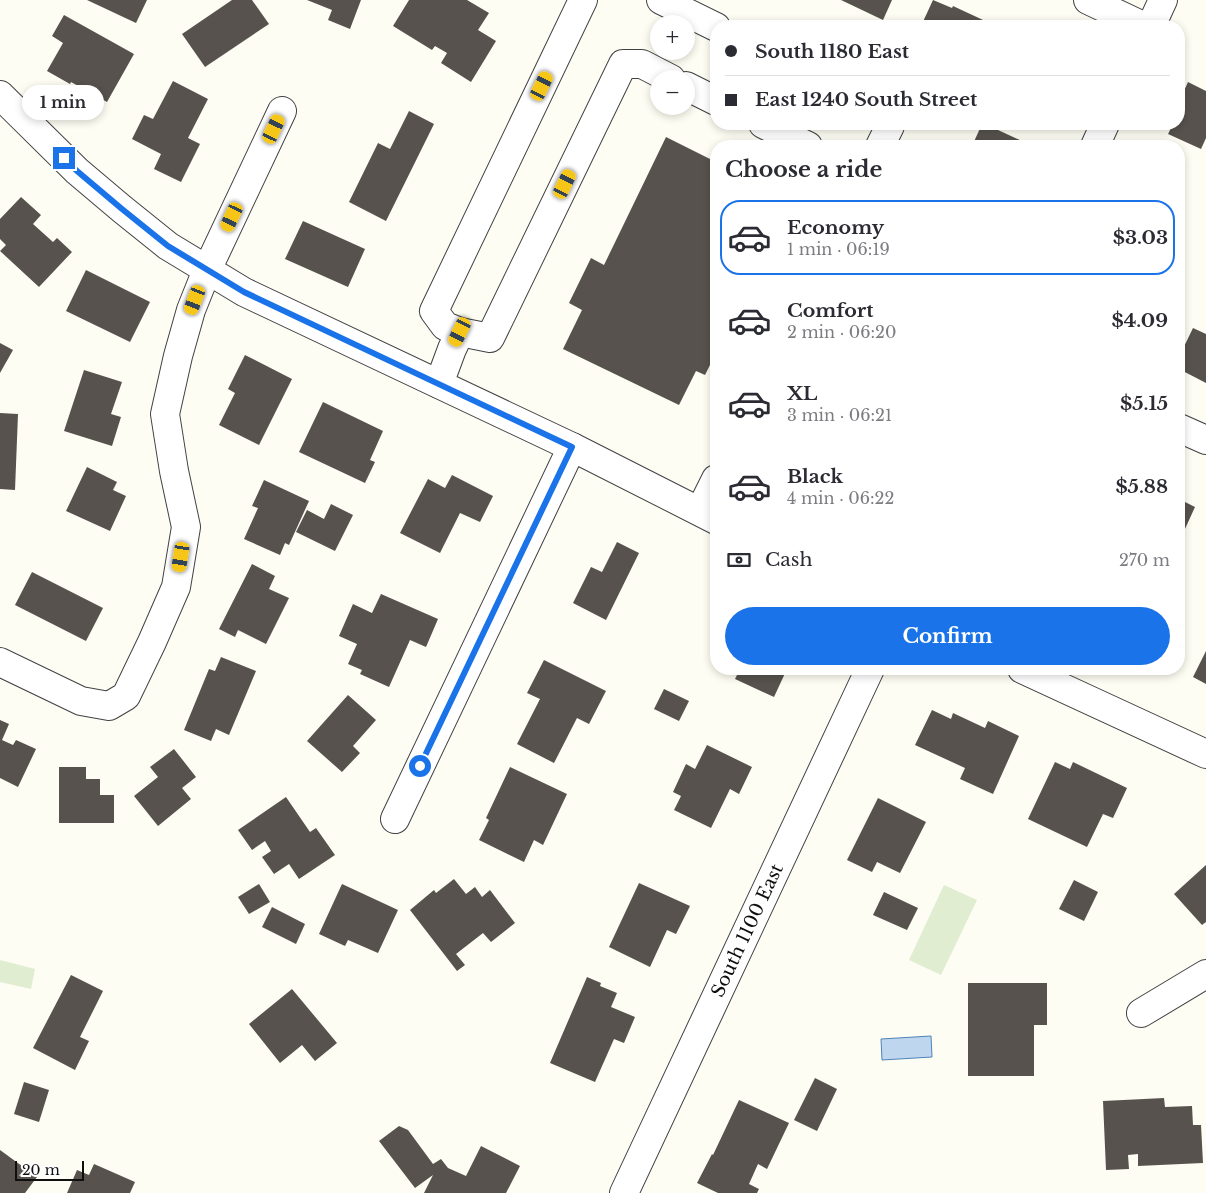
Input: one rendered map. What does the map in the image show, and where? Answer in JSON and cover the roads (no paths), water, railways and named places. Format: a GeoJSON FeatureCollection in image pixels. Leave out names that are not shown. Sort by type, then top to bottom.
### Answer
{"type":"FeatureCollection","features":[{"type":"Feature","properties":{"kind":"street"},"geometry":{"type":"LineString","coordinates":[[583,0],[434,311],[445,326],[460,332],[490,338],[623,64],[642,64],[654,70]]}},
{"type":"Feature","properties":{"kind":"street"},"geometry":{"type":"LineString","coordinates":[[661,0],[710,24]]}},
{"type":"Feature","properties":{"kind":"street"},"geometry":{"type":"LineString","coordinates":[[1088,0],[1130,20]]}},
{"type":"Feature","properties":{"kind":"street"},"geometry":{"type":"LineString","coordinates":[[1154,20],[1163,0]]}},
{"type":"Feature","properties":{"kind":"street"},"geometry":{"type":"LineString","coordinates":[[695,90],[710,98]]}},
{"type":"Feature","properties":{"kind":"street"},"geometry":{"type":"LineString","coordinates":[[0,94],[77,171],[168,246],[207,270],[244,292],[572,447],[708,516]]}},
{"type":"Feature","properties":{"kind":"street"},"geometry":{"type":"LineString","coordinates":[[0,662],[81,701],[109,706],[126,696],[176,587],[186,527],[174,471],[165,414],[178,356],[191,310],[207,270],[282,111]]}},
{"type":"Feature","properties":{"kind":"street"},"geometry":{"type":"LineString","coordinates":[[775,130],[796,140]]}},
{"type":"Feature","properties":{"kind":"street"},"geometry":{"type":"LineString","coordinates":[[439,384],[460,332]]}},
{"type":"Feature","properties":{"kind":"street"},"geometry":{"type":"LineString","coordinates":[[1185,431],[1206,440]]}},
{"type":"Feature","properties":{"kind":"street"},"geometry":{"type":"LineString","coordinates":[[396,819],[572,447]]}},
{"type":"Feature","properties":{"kind":"street","name":"South 1100 East"},"geometry":{"type":"LineString","coordinates":[[624,1193],[867,675]]}},
{"type":"Feature","properties":{"kind":"street"},"geometry":{"type":"LineString","coordinates":[[1035,675],[1206,754]]}},
{"type":"Feature","properties":{"kind":"street"},"geometry":{"type":"LineString","coordinates":[[1141,1013],[1206,974]]}},
{"type":"Feature","properties":{"kind":"water"},"geometry":{"type":"Polygon","coordinates":[[[931,1036],[932,1057],[882,1060],[881,1039],[931,1036]]]}}]}
